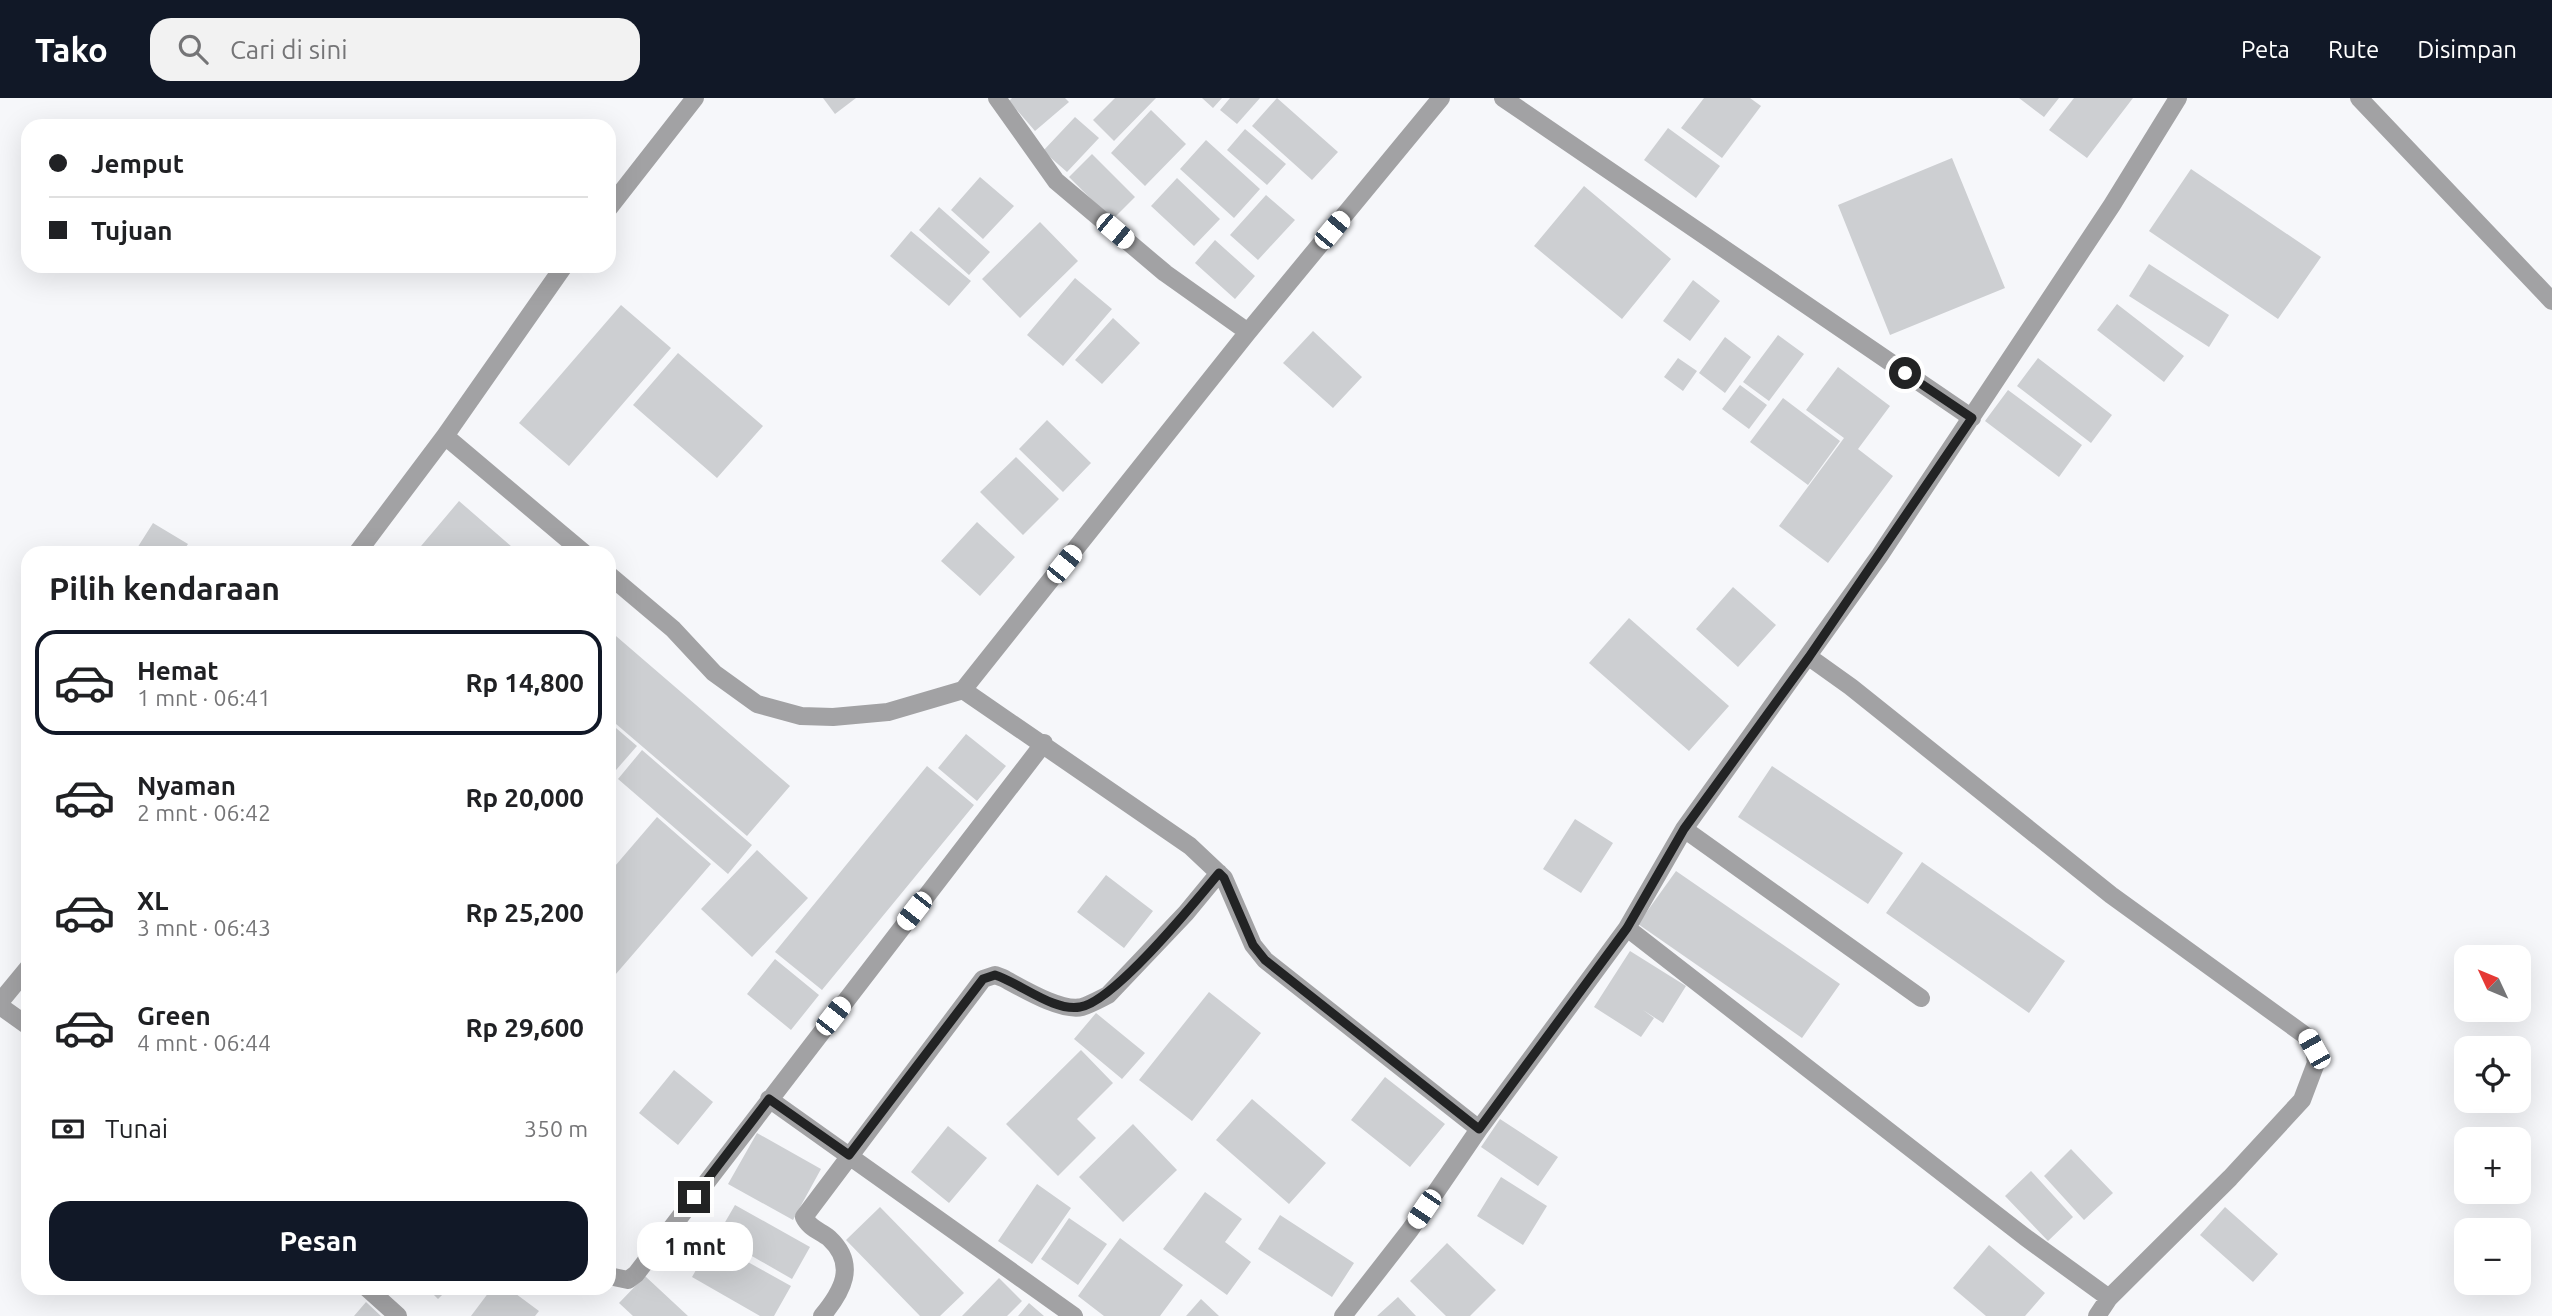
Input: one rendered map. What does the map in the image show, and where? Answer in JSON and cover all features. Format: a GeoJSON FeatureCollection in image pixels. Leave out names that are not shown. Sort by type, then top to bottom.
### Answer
{"type":"FeatureCollection","features":[{"type":"Feature","properties":{"kind":"street"},"geometry":{"type":"LineString","coordinates":[[616,199],[695,98]]}},
{"type":"Feature","properties":{"kind":"street"},"geometry":{"type":"LineString","coordinates":[[996,98],[1056,181],[1166,273],[1248,332]]}},
{"type":"Feature","properties":{"kind":"street"},"geometry":{"type":"LineString","coordinates":[[616,581],[673,629],[714,673],[757,704],[801,716],[832,717],[888,712],[964,690],[1248,332],[1441,98]]}},
{"type":"Feature","properties":{"kind":"street"},"geometry":{"type":"LineString","coordinates":[[1503,98],[1972,418]]}},
{"type":"Feature","properties":{"kind":"street"},"geometry":{"type":"LineString","coordinates":[[1343,1316],[1410,1230],[1479,1129],[1627,928],[1684,829],[1809,657],[1972,418],[2112,205],[2178,98]]}},
{"type":"Feature","properties":{"kind":"street"},"geometry":{"type":"LineString","coordinates":[[2359,98],[2552,301]]}},
{"type":"Feature","properties":{"kind":"street"},"geometry":{"type":"LineString","coordinates":[[362,546],[445,436],[559,273]]}},
{"type":"Feature","properties":{"kind":"street"},"geometry":{"type":"LineString","coordinates":[[445,436],[575,546]]}},
{"type":"Feature","properties":{"kind":"street"},"geometry":{"type":"LineString","coordinates":[[1809,657],[1851,687],[2111,895],[2306,1035],[2314,1049],[2316,1063],[2302,1100],[2230,1178],[2109,1298],[2097,1316]]}},
{"type":"Feature","properties":{"kind":"street"},"geometry":{"type":"LineString","coordinates":[[964,690],[1190,846],[1224,878],[1253,945],[1265,960],[1479,1129]]}},
{"type":"Feature","properties":{"kind":"street"},"geometry":{"type":"LineString","coordinates":[[616,1277],[628,1280],[636,1274],[1044,743]]}},
{"type":"Feature","properties":{"kind":"street"},"geometry":{"type":"LineString","coordinates":[[1684,829],[1922,998]]}},
{"type":"Feature","properties":{"kind":"street"},"geometry":{"type":"LineString","coordinates":[[822,1316],[837,1298],[846,1273],[836,1247],[810,1226],[804,1217],[983,979],[995,975],[1056,1004],[1080,1008],[1094,1002],[1108,995],[1186,913],[1219,873]]}},
{"type":"Feature","properties":{"kind":"street"},"geometry":{"type":"LineString","coordinates":[[1627,928],[2025,1237],[2109,1298]]}},
{"type":"Feature","properties":{"kind":"street"},"geometry":{"type":"LineString","coordinates":[[21,977],[0,1004],[21,1020]]}},
{"type":"Feature","properties":{"kind":"street"},"geometry":{"type":"LineString","coordinates":[[769,1099],[1074,1316]]}},
{"type":"Feature","properties":{"kind":"street"},"geometry":{"type":"LineString","coordinates":[[375,1295],[398,1316]]}},
{"type":"Feature","properties":{"kind":"building"},"geometry":{"type":"Polygon","coordinates":[[[823,98],[856,98],[835,114],[823,98]]]}},
{"type":"Feature","properties":{"kind":"building"},"geometry":{"type":"Polygon","coordinates":[[[1012,98],[1065,98],[1069,102],[1035,131],[1009,101],[1012,98]]]}},
{"type":"Feature","properties":{"kind":"building"},"geometry":{"type":"Polygon","coordinates":[[[1115,98],[1156,98],[1114,141],[1093,120],[1115,98]]]}},
{"type":"Feature","properties":{"kind":"building"},"geometry":{"type":"Polygon","coordinates":[[[1202,98],[1222,98],[1213,108],[1202,98]]]}},
{"type":"Feature","properties":{"kind":"building"},"geometry":{"type":"Polygon","coordinates":[[[1230,98],[1260,98],[1237,124],[1220,110],[1230,98]]]}},
{"type":"Feature","properties":{"kind":"building"},"geometry":{"type":"Polygon","coordinates":[[[1277,98],[1338,152],[1312,180],[1252,126],[1277,98]]]}},
{"type":"Feature","properties":{"kind":"building"},"geometry":{"type":"Polygon","coordinates":[[[1704,98],[1750,98],[1761,106],[1722,158],[1681,128],[1704,98]]]}},
{"type":"Feature","properties":{"kind":"building"},"geometry":{"type":"Polygon","coordinates":[[[2019,98],[2059,98],[2044,117],[2019,98]]]}},
{"type":"Feature","properties":{"kind":"building"},"geometry":{"type":"Polygon","coordinates":[[[2074,98],[2133,98],[2087,158],[2049,130],[2074,98]]]}},
{"type":"Feature","properties":{"kind":"building"},"geometry":{"type":"Polygon","coordinates":[[[1151,110],[1186,144],[1145,186],[1111,153],[1151,110]]]}},
{"type":"Feature","properties":{"kind":"building"},"geometry":{"type":"Polygon","coordinates":[[[1075,117],[1099,138],[1067,172],[1043,151],[1075,117]]]}},
{"type":"Feature","properties":{"kind":"building"},"geometry":{"type":"Polygon","coordinates":[[[1668,128],[1720,166],[1696,198],[1644,160],[1668,128]]]}},
{"type":"Feature","properties":{"kind":"building"},"geometry":{"type":"Polygon","coordinates":[[[1245,129],[1286,164],[1267,185],[1227,150],[1245,129]]]}},
{"type":"Feature","properties":{"kind":"building"},"geometry":{"type":"Polygon","coordinates":[[[1206,140],[1260,189],[1234,218],[1180,169],[1206,140]]]}},
{"type":"Feature","properties":{"kind":"building"},"geometry":{"type":"Polygon","coordinates":[[[1092,154],[1135,197],[1112,220],[1069,177],[1092,154]]]}},
{"type":"Feature","properties":{"kind":"building"},"geometry":{"type":"Polygon","coordinates":[[[1952,158],[2005,288],[1890,335],[1838,205],[1952,158]]]}},
{"type":"Feature","properties":{"kind":"building"},"geometry":{"type":"Polygon","coordinates":[[[2191,169],[2321,257],[2278,319],[2149,231],[2191,169]]]}},
{"type":"Feature","properties":{"kind":"building"},"geometry":{"type":"Polygon","coordinates":[[[980,177],[1014,206],[983,239],[951,210],[980,177]]]}},
{"type":"Feature","properties":{"kind":"building"},"geometry":{"type":"Polygon","coordinates":[[[1177,178],[1220,219],[1194,246],[1151,206],[1177,178]]]}},
{"type":"Feature","properties":{"kind":"building"},"geometry":{"type":"Polygon","coordinates":[[[1584,186],[1671,259],[1622,319],[1534,246],[1584,186]]]}},
{"type":"Feature","properties":{"kind":"building"},"geometry":{"type":"Polygon","coordinates":[[[1266,195],[1295,220],[1258,260],[1230,235],[1266,195]]]}},
{"type":"Feature","properties":{"kind":"building"},"geometry":{"type":"Polygon","coordinates":[[[939,207],[990,252],[969,275],[919,230],[939,207]]]}},
{"type":"Feature","properties":{"kind":"building"},"geometry":{"type":"Polygon","coordinates":[[[1040,222],[1078,261],[1020,318],[982,279],[1040,222]]]}},
{"type":"Feature","properties":{"kind":"building"},"geometry":{"type":"Polygon","coordinates":[[[911,231],[971,281],[949,306],[890,256],[911,231]]]}},
{"type":"Feature","properties":{"kind":"building"},"geometry":{"type":"Polygon","coordinates":[[[1215,240],[1255,276],[1235,299],[1195,263],[1215,240]]]}},
{"type":"Feature","properties":{"kind":"building"},"geometry":{"type":"Polygon","coordinates":[[[2149,264],[2229,315],[2209,347],[2129,296],[2149,264]]]}},
{"type":"Feature","properties":{"kind":"building"},"geometry":{"type":"Polygon","coordinates":[[[1075,278],[1112,309],[1063,366],[1027,335],[1075,278]]]}},
{"type":"Feature","properties":{"kind":"building"},"geometry":{"type":"Polygon","coordinates":[[[1693,280],[1720,301],[1690,341],[1663,321],[1693,280]]]}},
{"type":"Feature","properties":{"kind":"building"},"geometry":{"type":"Polygon","coordinates":[[[2117,304],[2184,356],[2164,382],[2097,330],[2117,304]]]}},
{"type":"Feature","properties":{"kind":"building"},"geometry":{"type":"Polygon","coordinates":[[[621,305],[671,348],[569,466],[519,423],[621,305]]]}},
{"type":"Feature","properties":{"kind":"building"},"geometry":{"type":"Polygon","coordinates":[[[1113,318],[1140,343],[1102,384],[1075,360],[1113,318]]]}},
{"type":"Feature","properties":{"kind":"building"},"geometry":{"type":"Polygon","coordinates":[[[1313,331],[1362,377],[1333,408],[1283,363],[1313,331]]]}},
{"type":"Feature","properties":{"kind":"building"},"geometry":{"type":"Polygon","coordinates":[[[1778,335],[1804,354],[1769,401],[1743,382],[1778,335]]]}},
{"type":"Feature","properties":{"kind":"building"},"geometry":{"type":"Polygon","coordinates":[[[1725,337],[1751,357],[1725,393],[1699,373],[1725,337]]]}},
{"type":"Feature","properties":{"kind":"building"},"geometry":{"type":"Polygon","coordinates":[[[678,353],[763,426],[717,478],[633,405],[678,353]]]}},
{"type":"Feature","properties":{"kind":"building"},"geometry":{"type":"Polygon","coordinates":[[[1678,358],[1697,371],[1683,391],[1664,377],[1678,358]]]}},
{"type":"Feature","properties":{"kind":"building"},"geometry":{"type":"Polygon","coordinates":[[[2038,358],[2112,415],[2091,443],[2017,386],[2038,358]]]}},
{"type":"Feature","properties":{"kind":"building"},"geometry":{"type":"Polygon","coordinates":[[[1838,367],[1890,406],[1858,449],[1893,476],[1828,563],[1779,526],[1844,438],[1806,410],[1838,367]]]}},
{"type":"Feature","properties":{"kind":"building"},"geometry":{"type":"Polygon","coordinates":[[[1740,385],[1767,405],[1749,429],[1722,409],[1740,385]]]}},
{"type":"Feature","properties":{"kind":"building"},"geometry":{"type":"Polygon","coordinates":[[[2008,390],[2082,445],[2059,477],[1985,421],[2008,390]]]}},
{"type":"Feature","properties":{"kind":"building"},"geometry":{"type":"Polygon","coordinates":[[[1783,398],[1840,441],[1808,485],[1750,442],[1783,398]]]}},
{"type":"Feature","properties":{"kind":"building"},"geometry":{"type":"Polygon","coordinates":[[[1047,420],[1091,463],[1063,492],[1019,449],[1047,420]]]}},
{"type":"Feature","properties":{"kind":"building"},"geometry":{"type":"Polygon","coordinates":[[[1016,457],[1059,499],[1023,535],[980,492],[1016,457]]]}},
{"type":"Feature","properties":{"kind":"building"},"geometry":{"type":"Polygon","coordinates":[[[459,501],[511,546],[421,546],[459,501]]]}},
{"type":"Feature","properties":{"kind":"building"},"geometry":{"type":"Polygon","coordinates":[[[977,522],[1015,557],[980,596],[941,561],[977,522]]]}},
{"type":"Feature","properties":{"kind":"building"},"geometry":{"type":"Polygon","coordinates":[[[153,523],[188,544],[187,546],[138,546],[153,523]]]}},
{"type":"Feature","properties":{"kind":"building"},"geometry":{"type":"Polygon","coordinates":[[[1733,587],[1776,625],[1738,667],[1696,629],[1733,587]]]}},
{"type":"Feature","properties":{"kind":"building"},"geometry":{"type":"Polygon","coordinates":[[[1629,618],[1729,706],[1689,751],[1589,663],[1629,618]]]}},
{"type":"Feature","properties":{"kind":"building"},"geometry":{"type":"Polygon","coordinates":[[[616,636],[790,786],[747,836],[616,724],[616,636]]]}},
{"type":"Feature","properties":{"kind":"building"},"geometry":{"type":"Polygon","coordinates":[[[616,728],[637,746],[616,770],[616,728]]]}},
{"type":"Feature","properties":{"kind":"building"},"geometry":{"type":"Polygon","coordinates":[[[966,734],[1006,766],[977,801],[938,768],[966,734]]]}},
{"type":"Feature","properties":{"kind":"building"},"geometry":{"type":"Polygon","coordinates":[[[642,750],[752,845],[728,874],[618,779],[642,750]]]}},
{"type":"Feature","properties":{"kind":"building"},"geometry":{"type":"Polygon","coordinates":[[[927,766],[974,805],[822,990],[775,952],[927,766]]]}},
{"type":"Feature","properties":{"kind":"building"},"geometry":{"type":"Polygon","coordinates":[[[1772,766],[1903,853],[1868,904],[1738,817],[1772,766]]]}},
{"type":"Feature","properties":{"kind":"building"},"geometry":{"type":"Polygon","coordinates":[[[657,817],[711,864],[616,974],[616,865],[657,817]]]}},
{"type":"Feature","properties":{"kind":"building"},"geometry":{"type":"Polygon","coordinates":[[[1575,819],[1613,843],[1581,893],[1543,869],[1575,819]]]}},
{"type":"Feature","properties":{"kind":"building"},"geometry":{"type":"Polygon","coordinates":[[[757,850],[808,898],[752,957],[701,909],[757,850]]]}},
{"type":"Feature","properties":{"kind":"building"},"geometry":{"type":"Polygon","coordinates":[[[1922,862],[2065,961],[2029,1013],[1886,913],[1922,862]]]}},
{"type":"Feature","properties":{"kind":"building"},"geometry":{"type":"Polygon","coordinates":[[[1676,871],[1840,984],[1802,1038],[1638,924],[1676,871]]]}},
{"type":"Feature","properties":{"kind":"building"},"geometry":{"type":"Polygon","coordinates":[[[1106,875],[1153,911],[1124,948],[1077,912],[1106,875]]]}},
{"type":"Feature","properties":{"kind":"building"},"geometry":{"type":"Polygon","coordinates":[[[1630,951],[1686,986],[1663,1023],[1643,1010],[1654,1018],[1641,1037],[1594,1007],[1630,951]]]}},
{"type":"Feature","properties":{"kind":"building"},"geometry":{"type":"Polygon","coordinates":[[[775,959],[819,995],[791,1030],[747,994],[775,959]]]}},
{"type":"Feature","properties":{"kind":"building"},"geometry":{"type":"Polygon","coordinates":[[[1209,992],[1261,1033],[1192,1121],[1139,1080],[1209,992]]]}},
{"type":"Feature","properties":{"kind":"building"},"geometry":{"type":"Polygon","coordinates":[[[1096,1013],[1145,1053],[1122,1079],[1074,1039],[1096,1013]]]}},
{"type":"Feature","properties":{"kind":"building"},"geometry":{"type":"Polygon","coordinates":[[[1081,1050],[1113,1083],[1077,1119],[1096,1138],[1058,1176],[1006,1124],[1081,1050]]]}},
{"type":"Feature","properties":{"kind":"building"},"geometry":{"type":"Polygon","coordinates":[[[674,1070],[713,1102],[678,1145],[639,1113],[674,1070]]]}},
{"type":"Feature","properties":{"kind":"building"},"geometry":{"type":"Polygon","coordinates":[[[1385,1077],[1445,1124],[1410,1167],[1351,1120],[1385,1077]]]}},
{"type":"Feature","properties":{"kind":"building"},"geometry":{"type":"Polygon","coordinates":[[[1252,1099],[1326,1163],[1289,1204],[1216,1140],[1252,1099]]]}},
{"type":"Feature","properties":{"kind":"building"},"geometry":{"type":"Polygon","coordinates":[[[1500,1119],[1558,1157],[1538,1186],[1481,1147],[1500,1119]]]}},
{"type":"Feature","properties":{"kind":"building"},"geometry":{"type":"Polygon","coordinates":[[[1133,1124],[1177,1170],[1123,1222],[1079,1177],[1133,1124]]]}},
{"type":"Feature","properties":{"kind":"building"},"geometry":{"type":"Polygon","coordinates":[[[948,1126],[987,1158],[949,1203],[911,1172],[948,1126]]]}},
{"type":"Feature","properties":{"kind":"building"},"geometry":{"type":"Polygon","coordinates":[[[757,1133],[821,1169],[793,1220],[728,1184],[757,1133]]]}},
{"type":"Feature","properties":{"kind":"building"},"geometry":{"type":"Polygon","coordinates":[[[2071,1149],[2113,1193],[2084,1220],[2044,1176],[2071,1149]]]}},
{"type":"Feature","properties":{"kind":"building"},"geometry":{"type":"Polygon","coordinates":[[[2031,1171],[2073,1217],[2048,1241],[2005,1196],[2031,1171]]]}},
{"type":"Feature","properties":{"kind":"building"},"geometry":{"type":"Polygon","coordinates":[[[1501,1177],[1547,1206],[1523,1245],[1477,1216],[1501,1177]]]}},
{"type":"Feature","properties":{"kind":"building"},"geometry":{"type":"Polygon","coordinates":[[[1037,1184],[1071,1208],[1032,1264],[998,1241],[1037,1184]]]}},
{"type":"Feature","properties":{"kind":"building"},"geometry":{"type":"Polygon","coordinates":[[[1205,1192],[1242,1219],[1225,1242],[1251,1262],[1227,1295],[1163,1249],[1205,1192]]]}},
{"type":"Feature","properties":{"kind":"building"},"geometry":{"type":"Polygon","coordinates":[[[735,1205],[810,1247],[792,1279],[717,1236],[735,1205]]]}},
{"type":"Feature","properties":{"kind":"building"},"geometry":{"type":"Polygon","coordinates":[[[880,1207],[964,1293],[940,1316],[920,1316],[846,1240],[880,1207]]]}},
{"type":"Feature","properties":{"kind":"building"},"geometry":{"type":"Polygon","coordinates":[[[2225,1207],[2278,1254],[2253,1282],[2200,1235],[2225,1207]]]}},
{"type":"Feature","properties":{"kind":"building"},"geometry":{"type":"Polygon","coordinates":[[[1280,1215],[1354,1263],[1332,1297],[1258,1249],[1280,1215]]]}},
{"type":"Feature","properties":{"kind":"building"},"geometry":{"type":"Polygon","coordinates":[[[1069,1218],[1107,1244],[1078,1285],[1041,1259],[1069,1218]]]}},
{"type":"Feature","properties":{"kind":"building"},"geometry":{"type":"Polygon","coordinates":[[[1120,1238],[1183,1285],[1160,1316],[1104,1316],[1078,1296],[1120,1238]]]}},
{"type":"Feature","properties":{"kind":"building"},"geometry":{"type":"Polygon","coordinates":[[[712,1242],[791,1286],[774,1316],[760,1316],[692,1277],[712,1242]]]}},
{"type":"Feature","properties":{"kind":"building"},"geometry":{"type":"Polygon","coordinates":[[[1447,1243],[1496,1290],[1470,1316],[1446,1316],[1410,1281],[1447,1243]]]}},
{"type":"Feature","properties":{"kind":"building"},"geometry":{"type":"Polygon","coordinates":[[[1989,1245],[2045,1293],[2025,1316],[1986,1316],[1953,1288],[1989,1245]]]}},
{"type":"Feature","properties":{"kind":"building"},"geometry":{"type":"Polygon","coordinates":[[[645,1276],[688,1316],[633,1316],[619,1303],[645,1276]]]}},
{"type":"Feature","properties":{"kind":"building"},"geometry":{"type":"Polygon","coordinates":[[[999,1278],[1022,1301],[1007,1316],[962,1316],[999,1278]]]}},
{"type":"Feature","properties":{"kind":"building"},"geometry":{"type":"Polygon","coordinates":[[[487,1295],[517,1295],[539,1311],[535,1316],[471,1316],[487,1295]]]}},
{"type":"Feature","properties":{"kind":"building"},"geometry":{"type":"Polygon","coordinates":[[[1398,1297],[1416,1316],[1377,1316],[1398,1297]]]}},
{"type":"Feature","properties":{"kind":"building"},"geometry":{"type":"Polygon","coordinates":[[[1201,1299],[1219,1316],[1186,1316],[1201,1299]]]}},
{"type":"Feature","properties":{"kind":"building"},"geometry":{"type":"Polygon","coordinates":[[[366,1302],[381,1316],[354,1316],[366,1302]]]}},
{"type":"Feature","properties":{"kind":"building"},"geometry":{"type":"Polygon","coordinates":[[[1029,1303],[1044,1316],[1018,1316],[1029,1303]]]}},
{"type":"Feature","properties":{"kind":"route"},"geometry":{"type":"LineString","coordinates":[[694,1197],[769,1099],[849,1155],[983,979],[995,975],[1056,1004],[1080,1008],[1094,1002],[1108,995],[1186,913],[1219,873],[1224,878],[1253,945],[1265,960],[1479,1129],[1627,928],[1684,829],[1809,657],[1972,418],[1905,373]]}}]}
